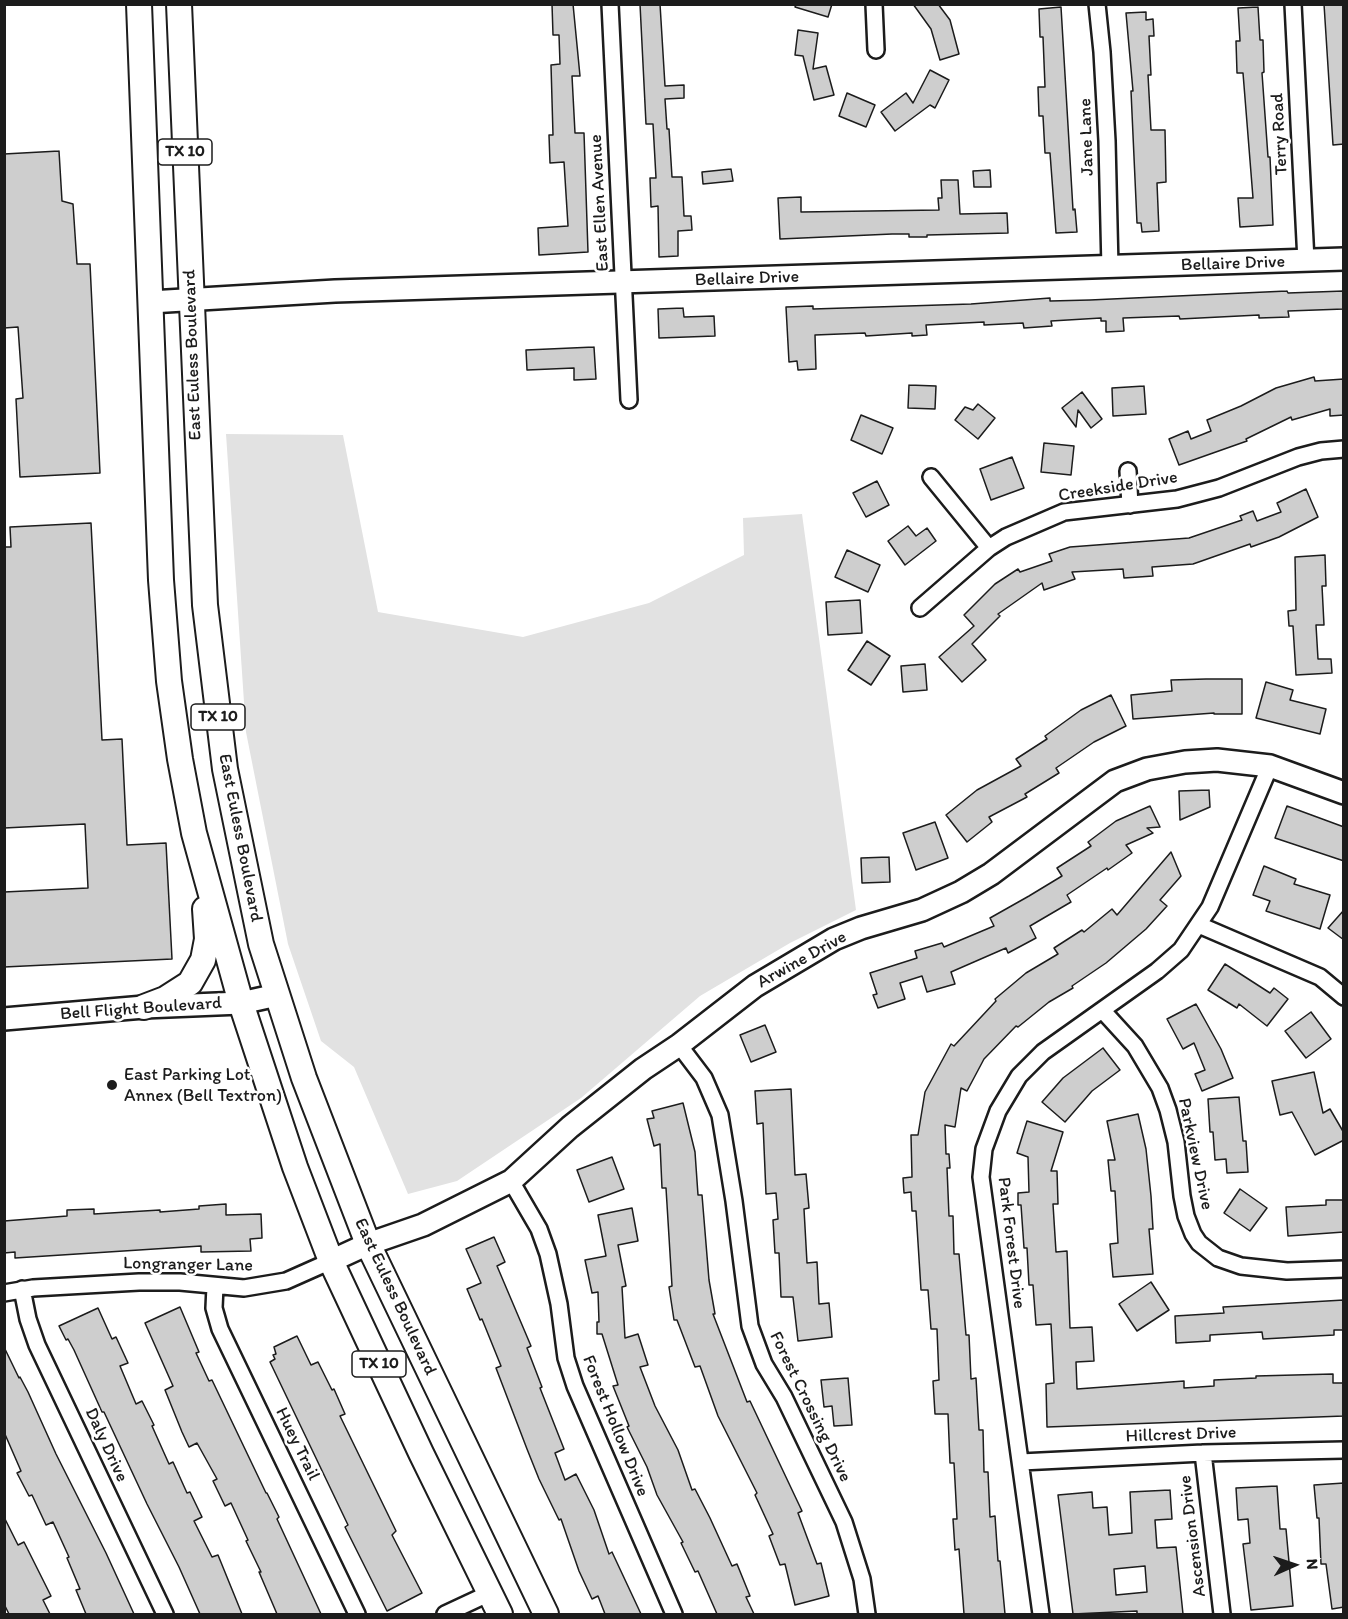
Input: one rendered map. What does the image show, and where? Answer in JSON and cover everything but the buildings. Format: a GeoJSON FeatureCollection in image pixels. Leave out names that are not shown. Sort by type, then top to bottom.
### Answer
{"type":"FeatureCollection","features":[{"type":"Feature","properties":{"kind":"main road","name":"East Euless Boulevard"},"geometry":{"type":"LineString","coordinates":[[139,4],[160,580],[180,759],[194,833],[241,1002],[295,1167],[331,1261],[495,1604]]}},
{"type":"Feature","properties":{"kind":"main road","name":"East Euless Boulevard"},"geometry":{"type":"LineString","coordinates":[[179,4],[205,605],[222,746],[242,860],[261,944],[304,1078],[368,1244],[546,1614]]}},
{"type":"Feature","properties":{"kind":"main road"},"geometry":{"type":"LineString","coordinates":[[144,1007],[165,999],[190,983],[203,960],[207,939],[206,918],[194,833]]}},
{"type":"Feature","properties":{"kind":"street","name":"East Ellen Avenue"},"geometry":{"type":"LineString","coordinates":[[610,4],[629,400]]}},
{"type":"Feature","properties":{"kind":"street"},"geometry":{"type":"LineString","coordinates":[[874,4],[876,50]]}},
{"type":"Feature","properties":{"kind":"street","name":"Jane Lane"},"geometry":{"type":"LineString","coordinates":[[1096,4],[1102,52],[1107,141],[1110,268]]}},
{"type":"Feature","properties":{"kind":"street","name":"Terry Road"},"geometry":{"type":"LineString","coordinates":[[1293,4],[1306,261]]}},
{"type":"Feature","properties":{"kind":"street","name":"Bellaire Drive"},"geometry":{"type":"LineString","coordinates":[[150,302],[335,291],[1344,259]]}},
{"type":"Feature","properties":{"kind":"street","name":"Creekside Drive"},"geometry":{"type":"LineString","coordinates":[[920,608],[989,548],[1006,537],[1064,512],[1177,499],[1219,488],[1298,457],[1321,451],[1344,449]]}},
{"type":"Feature","properties":{"kind":"street"},"geometry":{"type":"LineString","coordinates":[[1128,471],[1130,505]]}},
{"type":"Feature","properties":{"kind":"street"},"geometry":{"type":"LineString","coordinates":[[931,477],[989,548]]}},
{"type":"Feature","properties":{"kind":"street","name":"Arwine Drive"},"geometry":{"type":"LineString","coordinates":[[331,1261],[368,1244],[423,1225],[511,1181],[570,1126],[755,986],[834,939],[861,928],[922,910],[961,892],[991,874],[1115,781],[1147,769],[1185,762],[1217,760],[1270,766],[1344,793]]}},
{"type":"Feature","properties":{"kind":"street","name":"Park Forest Drive"},"geometry":{"type":"LineString","coordinates":[[1041,1614],[981,1177],[984,1149],[998,1111],[1019,1076],[1042,1052],[1157,972],[1181,950],[1210,907],[1270,766]]}},
{"type":"Feature","properties":{"kind":"street"},"geometry":{"type":"LineString","coordinates":[[1199,925],[1320,977],[1344,997]]}},
{"type":"Feature","properties":{"kind":"street","name":"Bell Flight Boulevard"},"geometry":{"type":"LineString","coordinates":[[4,1018],[241,1002],[277,995]]}},
{"type":"Feature","properties":{"kind":"street","name":"Parkview Drive"},"geometry":{"type":"LineString","coordinates":[[1103,1011],[1135,1046],[1160,1088],[1176,1142],[1186,1216],[1192,1234],[1198,1243],[1218,1258],[1242,1266],[1287,1270],[1344,1269]]}},
{"type":"Feature","properties":{"kind":"street","name":"Forest Crossing Drive"},"geometry":{"type":"LineString","coordinates":[[679,1045],[704,1078],[720,1115],[750,1326],[764,1364],[784,1397],[844,1522],[862,1579],[867,1614]]}},
{"type":"Feature","properties":{"kind":"street","name":"Forest Hollow Drive"},"geometry":{"type":"LineString","coordinates":[[511,1181],[539,1229],[548,1254],[559,1304],[566,1358],[575,1386],[674,1614]]}},
{"type":"Feature","properties":{"kind":"street","name":"Longranger Lane"},"geometry":{"type":"LineString","coordinates":[[4,1293],[22,1289],[139,1282],[180,1282],[244,1288],[286,1281],[331,1261]]}},
{"type":"Feature","properties":{"kind":"street","name":"Huey Trail"},"geometry":{"type":"LineString","coordinates":[[215,1286],[214,1308],[220,1329],[357,1614]]}},
{"type":"Feature","properties":{"kind":"street","name":"Daly Drive"},"geometry":{"type":"LineString","coordinates":[[22,1289],[37,1345],[165,1614]]}},
{"type":"Feature","properties":{"kind":"street","name":"Hillcrest Drive"},"geometry":{"type":"LineString","coordinates":[[1021,1462],[1203,1453],[1344,1450]]}},
{"type":"Feature","properties":{"kind":"street","name":"Ascension Drive"},"geometry":{"type":"LineString","coordinates":[[1203,1453],[1222,1614]]}},
{"type":"Feature","properties":{"kind":"street"},"geometry":{"type":"LineString","coordinates":[[445,1614],[495,1604]]}},
{"type":"Feature","properties":{"kind":"shaded area"},"geometry":{"type":"Polygon","coordinates":[[[226,434],[343,435],[378,612],[523,637],[649,603],[744,555],[743,518],[802,514],[856,910],[790,943],[700,996],[581,1098],[457,1181],[408,1194],[354,1067],[321,1041],[288,944],[246,732],[226,434]]]}},
{"type":"Feature","properties":{"kind":"place","name":"East Parking Lot Annex (Bell Textron)"},"geometry":{"type":"Point","coordinates":[112,1085]}}]}
